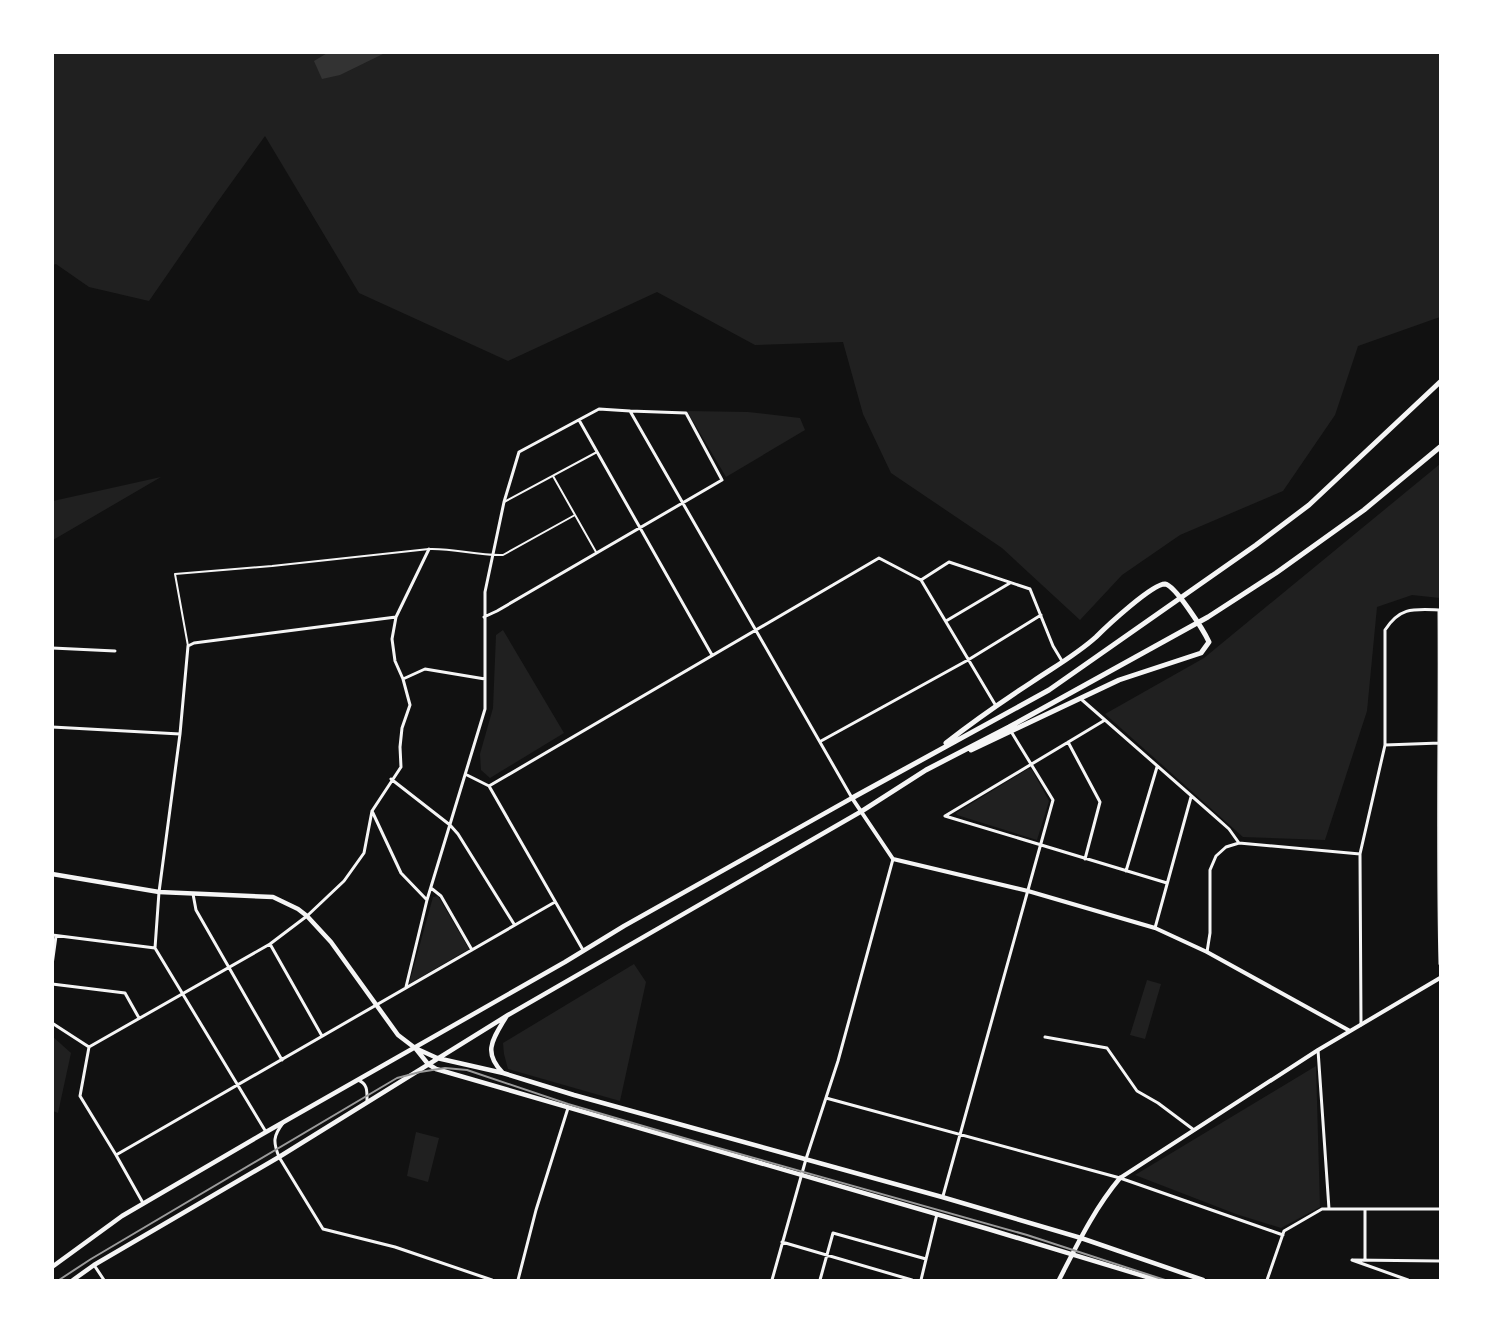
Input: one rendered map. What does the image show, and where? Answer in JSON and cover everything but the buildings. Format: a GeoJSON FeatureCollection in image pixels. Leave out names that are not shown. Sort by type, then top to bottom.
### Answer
{"type":"FeatureCollection","features":[{"type":"Feature","properties":{"kind":"highway"},"geometry":{"type":"LineString","coordinates":[[852,798],[1048,690],[1256,545],[1309,505],[1440,382]]}},
{"type":"Feature","properties":{"kind":"highway"},"geometry":{"type":"LineString","coordinates":[[862,810],[926,770],[1209,617],[1262,583],[1364,510],[1440,447]]}},
{"type":"Feature","properties":{"kind":"highway"},"geometry":{"type":"LineString","coordinates":[[926,770],[1012,733],[1119,680],[1200,653],[1209,642],[1175,591],[1163,584],[1153,589],[1079,652],[996,706],[933,754]]}},
{"type":"Feature","properties":{"kind":"main road"},"geometry":{"type":"LineString","coordinates":[[52,1267],[96,1234],[266,1132],[852,798]]}},
{"type":"Feature","properties":{"kind":"main road"},"geometry":{"type":"LineString","coordinates":[[73,1281],[94,1265],[367,1103],[508,1015],[862,810]]}},
{"type":"Feature","properties":{"kind":"main road"},"geometry":{"type":"LineString","coordinates":[[52,874],[159,892],[273,897],[307,916],[331,942],[398,1035],[436,1069],[937,1214],[1157,1281]]}},
{"type":"Feature","properties":{"kind":"main road"},"geometry":{"type":"LineString","coordinates":[[503,1072],[493,1063],[491,1050],[492,1039],[508,1015]]}},
{"type":"Feature","properties":{"kind":"main road"},"geometry":{"type":"LineString","coordinates":[[415,1048],[438,1058],[503,1072],[574,1095],[1081,1238],[1203,1281]]}},
{"type":"Feature","properties":{"kind":"main road"},"geometry":{"type":"LineString","coordinates":[[1059,1281],[1107,1193],[1120,1178]]}},
{"type":"Feature","properties":{"kind":"street"},"geometry":{"type":"LineString","coordinates":[[406,987],[427,900],[485,709],[484,616],[485,592],[491,555],[519,452],[599,409],[686,413],[722,480],[484,616]]}},
{"type":"Feature","properties":{"kind":"street"},"geometry":{"type":"LineString","coordinates":[[630,411],[852,798],[893,859],[1028,891],[1155,928],[1207,952],[1350,1031]]}},
{"type":"Feature","properties":{"kind":"street"},"geometry":{"type":"LineString","coordinates":[[579,420],[712,655]]}},
{"type":"Feature","properties":{"kind":"street"},"geometry":{"type":"LineString","coordinates":[[504,502],[597,452]]}},
{"type":"Feature","properties":{"kind":"street"},"geometry":{"type":"LineString","coordinates":[[553,476],[596,552]]}},
{"type":"Feature","properties":{"kind":"street"},"geometry":{"type":"LineString","coordinates":[[266,1132],[155,948],[159,892],[180,734],[188,646],[175,574],[441,548],[503,555],[575,515]]}},
{"type":"Feature","properties":{"kind":"street"},"geometry":{"type":"LineString","coordinates":[[144,1204],[80,1096],[89,1047],[270,944],[307,916],[344,881],[364,853],[372,811],[401,767],[402,728],[410,705],[395,661],[392,639],[396,617],[429,549]]}},
{"type":"Feature","properties":{"kind":"street"},"geometry":{"type":"LineString","coordinates":[[489,786],[879,558],[921,580],[996,706]]}},
{"type":"Feature","properties":{"kind":"street"},"geometry":{"type":"LineString","coordinates":[[921,580],[949,562],[1030,589],[1053,646],[1063,663]]}},
{"type":"Feature","properties":{"kind":"street"},"geometry":{"type":"LineString","coordinates":[[945,621],[1010,583]]}},
{"type":"Feature","properties":{"kind":"street"},"geometry":{"type":"LineString","coordinates":[[1360,1025],[1360,854],[1385,745],[1385,630],[1391,620],[1401,612],[1438,610],[1440,964]]}},
{"type":"Feature","properties":{"kind":"street"},"geometry":{"type":"LineString","coordinates":[[821,742],[968,660],[1041,615]]}},
{"type":"Feature","properties":{"kind":"street"},"geometry":{"type":"LineString","coordinates":[[188,646],[194,643],[396,617]]}},
{"type":"Feature","properties":{"kind":"street"},"geometry":{"type":"LineString","coordinates":[[52,648],[115,651]]}},
{"type":"Feature","properties":{"kind":"street"},"geometry":{"type":"LineString","coordinates":[[403,679],[425,669],[486,679]]}},
{"type":"Feature","properties":{"kind":"street"},"geometry":{"type":"LineString","coordinates":[[1081,699],[1229,829],[1239,843]]}},
{"type":"Feature","properties":{"kind":"street"},"geometry":{"type":"LineString","coordinates":[[1105,720],[945,816],[1167,883]]}},
{"type":"Feature","properties":{"kind":"street"},"geometry":{"type":"LineString","coordinates":[[52,727],[180,734]]}},
{"type":"Feature","properties":{"kind":"street"},"geometry":{"type":"LineString","coordinates":[[942,1197],[1053,800],[1012,733]]}},
{"type":"Feature","properties":{"kind":"street"},"geometry":{"type":"LineString","coordinates":[[1068,741],[1100,802],[1085,859]]}},
{"type":"Feature","properties":{"kind":"street"},"geometry":{"type":"LineString","coordinates":[[1385,745],[1440,743]]}},
{"type":"Feature","properties":{"kind":"street"},"geometry":{"type":"LineString","coordinates":[[1126,871],[1157,766]]}},
{"type":"Feature","properties":{"kind":"street"},"geometry":{"type":"LineString","coordinates":[[466,774],[489,786],[583,951]]}},
{"type":"Feature","properties":{"kind":"street"},"geometry":{"type":"LineString","coordinates":[[391,779],[450,825],[458,834],[515,925]]}},
{"type":"Feature","properties":{"kind":"street"},"geometry":{"type":"LineString","coordinates":[[1155,928],[1191,796]]}},
{"type":"Feature","properties":{"kind":"street"},"geometry":{"type":"LineString","coordinates":[[372,811],[400,873],[427,900]]}},
{"type":"Feature","properties":{"kind":"street"},"geometry":{"type":"LineString","coordinates":[[1207,952],[1210,933],[1210,870],[1216,856],[1226,848],[1239,843],[1360,854]]}},
{"type":"Feature","properties":{"kind":"street"},"geometry":{"type":"LineString","coordinates":[[772,1281],[801,1175],[838,1061],[893,859]]}},
{"type":"Feature","properties":{"kind":"street"},"geometry":{"type":"LineString","coordinates":[[431,888],[441,896],[472,950]]}},
{"type":"Feature","properties":{"kind":"street"},"geometry":{"type":"LineString","coordinates":[[193,894],[196,910],[282,1060]]}},
{"type":"Feature","properties":{"kind":"street"},"geometry":{"type":"LineString","coordinates":[[116,1155],[555,902]]}},
{"type":"Feature","properties":{"kind":"street"},"geometry":{"type":"LineString","coordinates":[[52,965],[54,935],[155,948]]}},
{"type":"Feature","properties":{"kind":"street"},"geometry":{"type":"LineString","coordinates":[[270,944],[322,1036]]}},
{"type":"Feature","properties":{"kind":"street"},"geometry":{"type":"LineString","coordinates":[[1120,1178],[1318,1050],[1440,978]]}},
{"type":"Feature","properties":{"kind":"street"},"geometry":{"type":"LineString","coordinates":[[52,984],[125,993],[139,1018]]}},
{"type":"Feature","properties":{"kind":"street"},"geometry":{"type":"LineString","coordinates":[[52,1023],[89,1047]]}},
{"type":"Feature","properties":{"kind":"street"},"geometry":{"type":"LineString","coordinates":[[1045,1037],[1107,1048],[1137,1091],[1158,1103],[1194,1130]]}},
{"type":"Feature","properties":{"kind":"street"},"geometry":{"type":"LineString","coordinates":[[1318,1050],[1329,1209]]}},
{"type":"Feature","properties":{"kind":"street"},"geometry":{"type":"LineString","coordinates":[[357,1080],[364,1083],[367,1089],[367,1103]]}},
{"type":"Feature","properties":{"kind":"street"},"geometry":{"type":"LineString","coordinates":[[826,1098],[1120,1178],[1283,1235]]}},
{"type":"Feature","properties":{"kind":"street"},"geometry":{"type":"LineString","coordinates":[[518,1281],[536,1210],[568,1108]]}},
{"type":"Feature","properties":{"kind":"street"},"geometry":{"type":"LineString","coordinates":[[284,1122],[274,1134],[274,1144],[323,1229],[395,1247],[492,1281]]}},
{"type":"Feature","properties":{"kind":"street"},"geometry":{"type":"LineString","coordinates":[[1267,1281],[1284,1231],[1322,1209],[1440,1209]]}},
{"type":"Feature","properties":{"kind":"street"},"geometry":{"type":"LineString","coordinates":[[1365,1209],[1365,1260]]}},
{"type":"Feature","properties":{"kind":"street"},"geometry":{"type":"LineString","coordinates":[[921,1281],[937,1214]]}},
{"type":"Feature","properties":{"kind":"street"},"geometry":{"type":"LineString","coordinates":[[819,1281],[833,1233],[926,1259]]}},
{"type":"Feature","properties":{"kind":"street"},"geometry":{"type":"LineString","coordinates":[[782,1242],[912,1281]]}},
{"type":"Feature","properties":{"kind":"street"},"geometry":{"type":"LineString","coordinates":[[1408,1281],[1352,1260],[1440,1261]]}},
{"type":"Feature","properties":{"kind":"street"},"geometry":{"type":"LineString","coordinates":[[94,1265],[104,1281]]}},
{"type":"Feature","properties":{"kind":"shaded area"},"geometry":{"type":"Polygon","coordinates":[[[329,52],[385,53],[340,75],[322,79],[314,61],[329,52]]]}},
{"type":"Feature","properties":{"kind":"shaded area"},"geometry":{"type":"Polygon","coordinates":[[[53,53],[1440,53],[1440,317],[1358,346],[1335,415],[1283,491],[1180,535],[1122,575],[1080,620],[1002,548],[891,473],[863,414],[843,342],[755,345],[657,292],[508,361],[359,293],[265,136],[149,301],[89,287],[56,264],[53,265],[53,53]]]}},
{"type":"Feature","properties":{"kind":"shaded area"},"geometry":{"type":"Polygon","coordinates":[[[687,411],[748,412],[800,418],[805,430],[726,477],[687,411]]]}},
{"type":"Feature","properties":{"kind":"shaded area"},"geometry":{"type":"Polygon","coordinates":[[[1440,464],[1440,598],[1412,595],[1377,607],[1367,711],[1325,840],[1243,837],[1105,714],[1204,658],[1440,464]]]}},
{"type":"Feature","properties":{"kind":"shaded area"},"geometry":{"type":"Polygon","coordinates":[[[161,477],[53,540],[53,501],[161,477]]]}},
{"type":"Feature","properties":{"kind":"shaded area"},"geometry":{"type":"Polygon","coordinates":[[[503,630],[564,733],[490,778],[481,770],[480,754],[493,708],[496,635],[503,630]]]}},
{"type":"Feature","properties":{"kind":"shaded area"},"geometry":{"type":"Polygon","coordinates":[[[1028,769],[1032,770],[1049,801],[1037,840],[957,815],[956,813],[1028,769]]]}},
{"type":"Feature","properties":{"kind":"shaded area"},"geometry":{"type":"Polygon","coordinates":[[[438,896],[469,949],[409,984],[433,897],[438,896]]]}},
{"type":"Feature","properties":{"kind":"shaded area"},"geometry":{"type":"Polygon","coordinates":[[[634,964],[646,982],[620,1101],[508,1069],[503,1043],[634,964]]]}},
{"type":"Feature","properties":{"kind":"shaded area"},"geometry":{"type":"Polygon","coordinates":[[[1147,980],[1161,984],[1145,1039],[1130,1035],[1147,980]]]}},
{"type":"Feature","properties":{"kind":"shaded area"},"geometry":{"type":"Polygon","coordinates":[[[52,1036],[71,1053],[58,1113],[53,1111],[52,1036]]]}},
{"type":"Feature","properties":{"kind":"shaded area"},"geometry":{"type":"Polygon","coordinates":[[[1316,1066],[1320,1207],[1281,1228],[1236,1214],[1135,1175],[1316,1066]]]}},
{"type":"Feature","properties":{"kind":"shaded area"},"geometry":{"type":"Polygon","coordinates":[[[416,1132],[439,1138],[428,1182],[407,1176],[416,1132]]]}},
{"type":"Feature","properties":{"kind":"railway"},"geometry":{"type":"LineString","coordinates":[[59,1280],[397,1078],[445,1068],[467,1070],[568,1104],[1027,1235],[1165,1280]]}}]}
